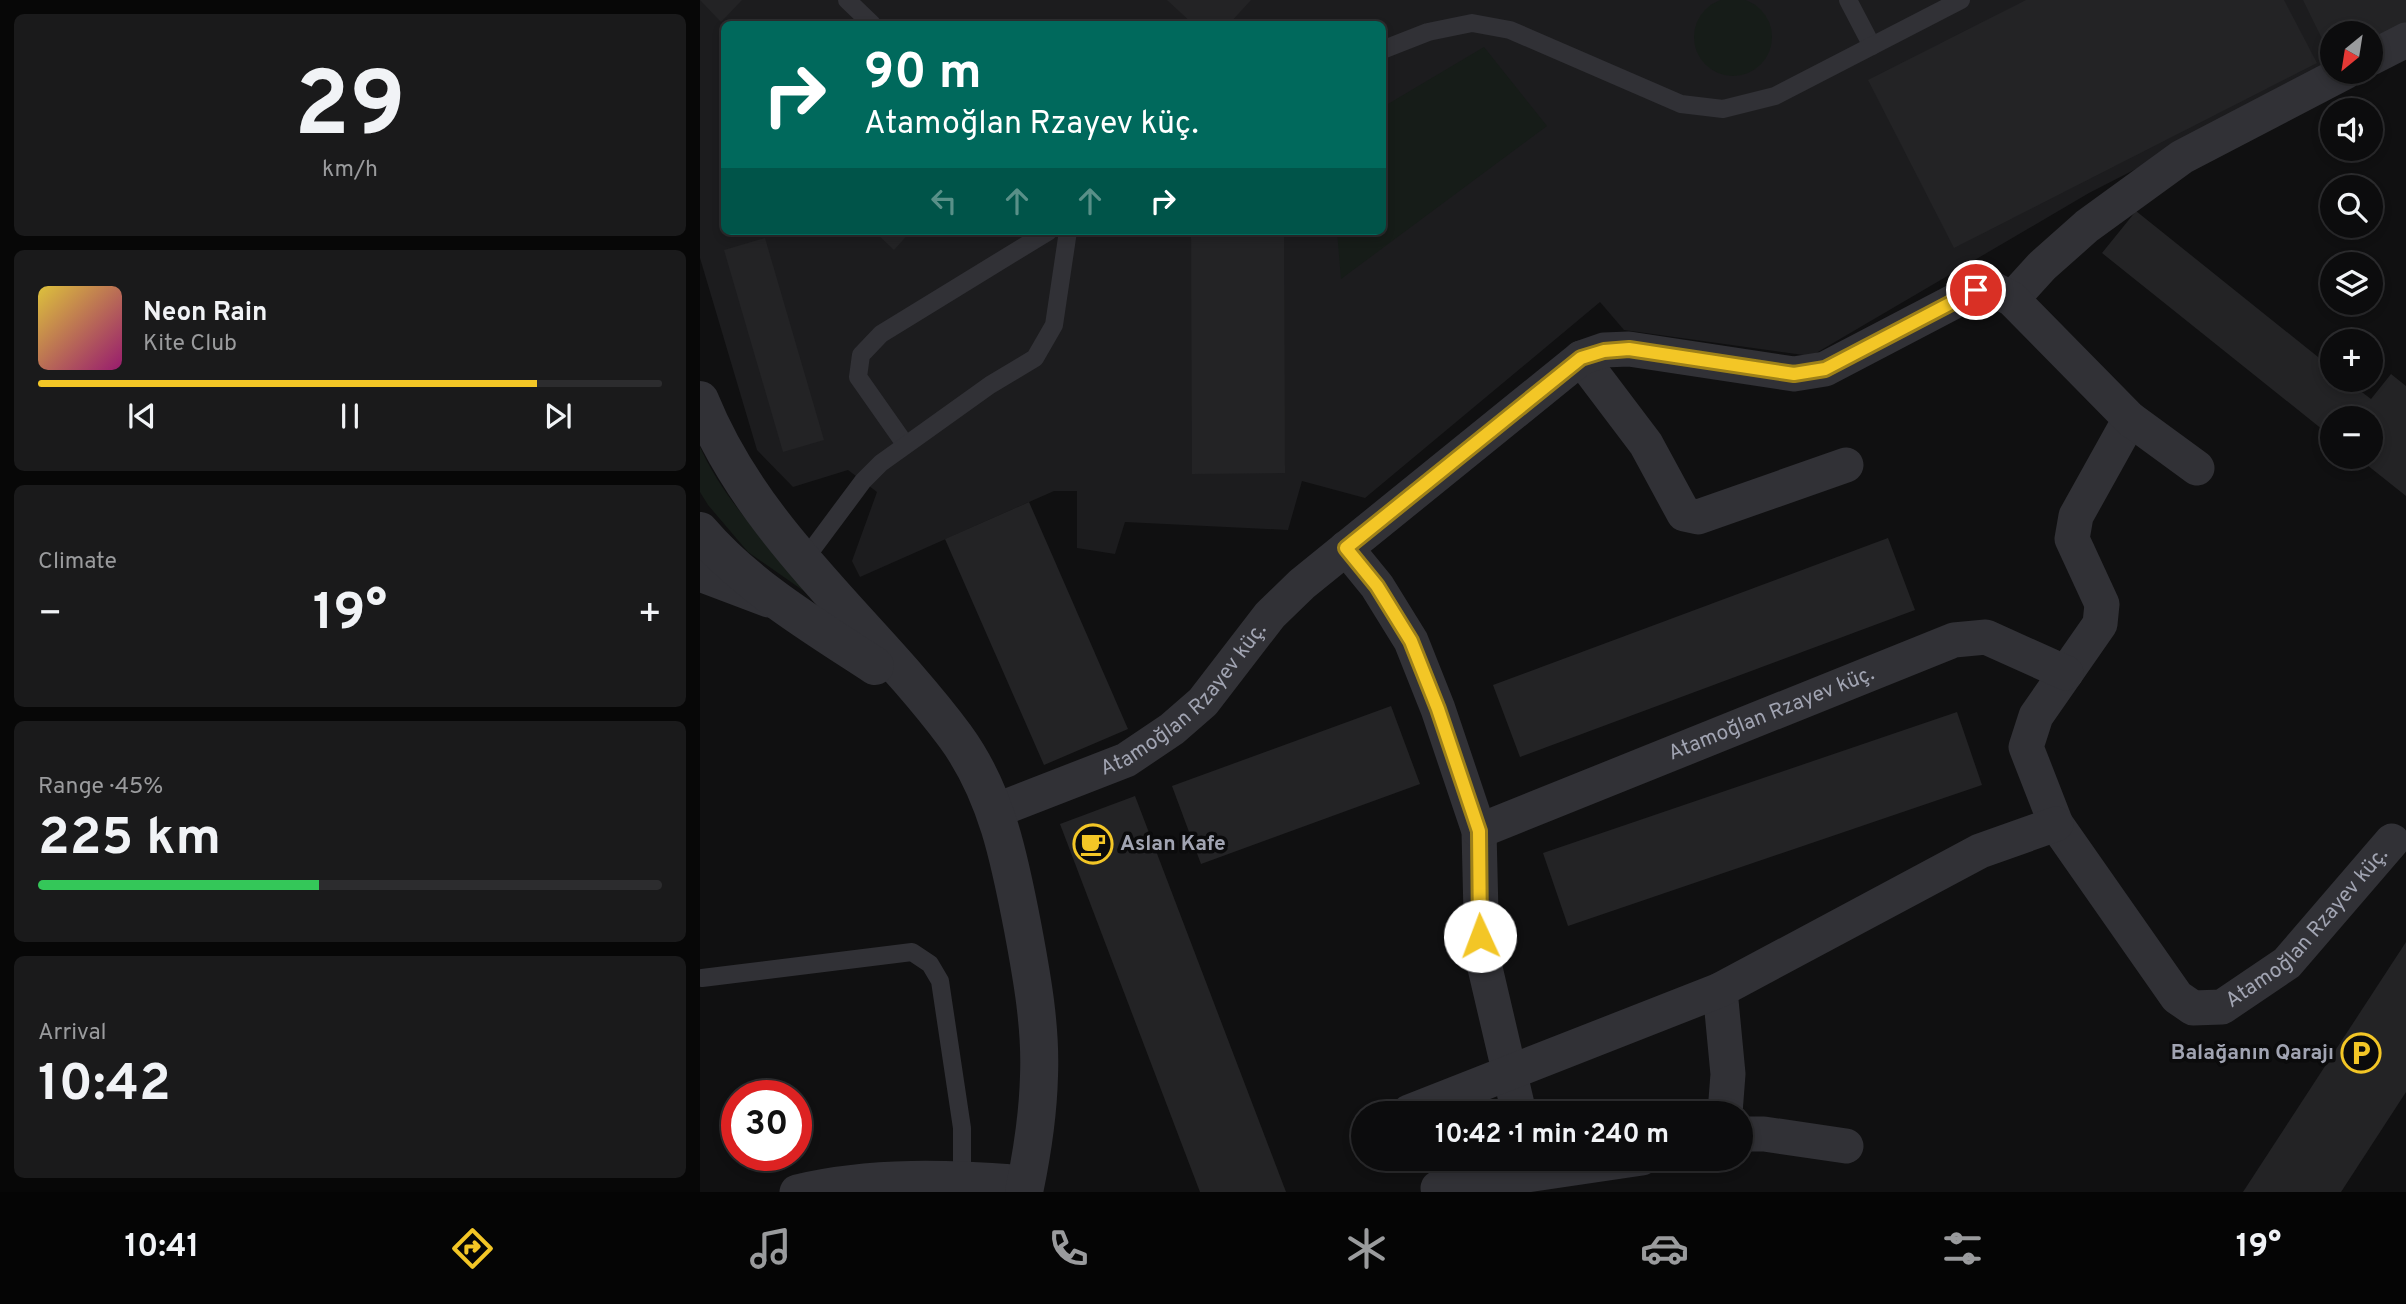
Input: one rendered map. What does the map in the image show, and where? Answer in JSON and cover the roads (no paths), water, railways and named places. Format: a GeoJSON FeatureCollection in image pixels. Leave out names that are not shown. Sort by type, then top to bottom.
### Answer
{"type":"FeatureCollection","features":[{"type":"Feature","properties":{"kind":"street"},"geometry":{"type":"LineString","coordinates":[[2384,51],[2406,40]]}},
{"type":"Feature","properties":{"kind":"street"},"geometry":{"type":"LineString","coordinates":[[2012,299],[2042,266],[2087,226],[2182,157],[2322,84]]}},
{"type":"Feature","properties":{"kind":"street","name":"Atamoğlan Rzayev küç."},"geometry":{"type":"LineString","coordinates":[[995,811],[1126,760],[1172,729],[1203,702],[1270,615],[1346,548],[1581,358],[1604,351],[1629,349],[1794,374],[1825,369],[1976,290],[1993,289],[2012,299],[2130,419],[2197,468]]}},
{"type":"Feature","properties":{"kind":"street"},"geometry":{"type":"LineString","coordinates":[[1581,358],[1646,444],[1673,499],[1684,514],[1698,517],[1846,465]]}},
{"type":"Feature","properties":{"kind":"street"},"geometry":{"type":"LineString","coordinates":[[700,400],[730,461],[802,563],[956,737],[982,779],[1009,854],[1036,1012],[1039,1075],[1025,1187],[961,1178],[901,1179],[797,1192]]}},
{"type":"Feature","properties":{"kind":"street","name":"Atamoğlan Rzayev küç."},"geometry":{"type":"LineString","coordinates":[[2130,419],[2076,516],[2072,540],[2102,604],[2100,624],[2036,716],[2026,747],[2056,824],[2177,997],[2193,1008],[2222,1007],[2287,963],[2392,841]]}},
{"type":"Feature","properties":{"kind":"street"},"geometry":{"type":"LineString","coordinates":[[700,531],[746,575],[786,607],[921,696]]}},
{"type":"Feature","properties":{"kind":"street"},"geometry":{"type":"LineString","coordinates":[[1346,548],[1377,586],[1411,641],[1438,709],[1479,831],[1482,955],[1516,1101]]}},
{"type":"Feature","properties":{"kind":"street"},"geometry":{"type":"LineString","coordinates":[[700,575],[786,607]]}},
{"type":"Feature","properties":{"kind":"street","name":"Atamoğlan Rzayev küç."},"geometry":{"type":"LineString","coordinates":[[1479,831],[1954,640],[1986,637],[2066,673]]}},
{"type":"Feature","properties":{"kind":"street"},"geometry":{"type":"LineString","coordinates":[[1436,1101],[1720,990],[1980,851],[2056,824]]}},
{"type":"Feature","properties":{"kind":"street"},"geometry":{"type":"LineString","coordinates":[[1720,990],[1728,1074],[1726,1101]]}},
{"type":"Feature","properties":{"kind":"street"},"geometry":{"type":"LineString","coordinates":[[1753,1134],[1846,1146]]}},
{"type":"Feature","properties":{"kind":"street"},"geometry":{"type":"LineString","coordinates":[[1438,1188],[1561,1171]]}},
{"type":"Feature","properties":{"kind":"lane"},"geometry":{"type":"LineString","coordinates":[[847,0],[869,21]]}},
{"type":"Feature","properties":{"kind":"lane"},"geometry":{"type":"LineString","coordinates":[[1848,0],[1872,46]]}},
{"type":"Feature","properties":{"kind":"lane"},"geometry":{"type":"LineString","coordinates":[[1386,48],[1428,32],[1472,23],[1510,30],[1681,104],[1723,109],[1775,96],[1961,0]]}},
{"type":"Feature","properties":{"kind":"lane"},"geometry":{"type":"LineString","coordinates":[[905,444],[858,377],[861,355],[881,334],[1042,235]]}},
{"type":"Feature","properties":{"kind":"lane"},"geometry":{"type":"LineString","coordinates":[[802,563],[863,481],[905,444],[1035,358],[1054,326],[1068,235]]}},
{"type":"Feature","properties":{"kind":"lane"},"geometry":{"type":"LineString","coordinates":[[702,978],[912,952],[930,964],[940,981],[962,1128],[961,1178]]}},
{"type":"Feature","properties":{"kind":"place","name":"Aslan Kafe"},"geometry":{"type":"Point","coordinates":[1093,844]}},
{"type":"Feature","properties":{"kind":"place","name":"Balağanın Qarajı"},"geometry":{"type":"Point","coordinates":[2361,1053]}}]}
